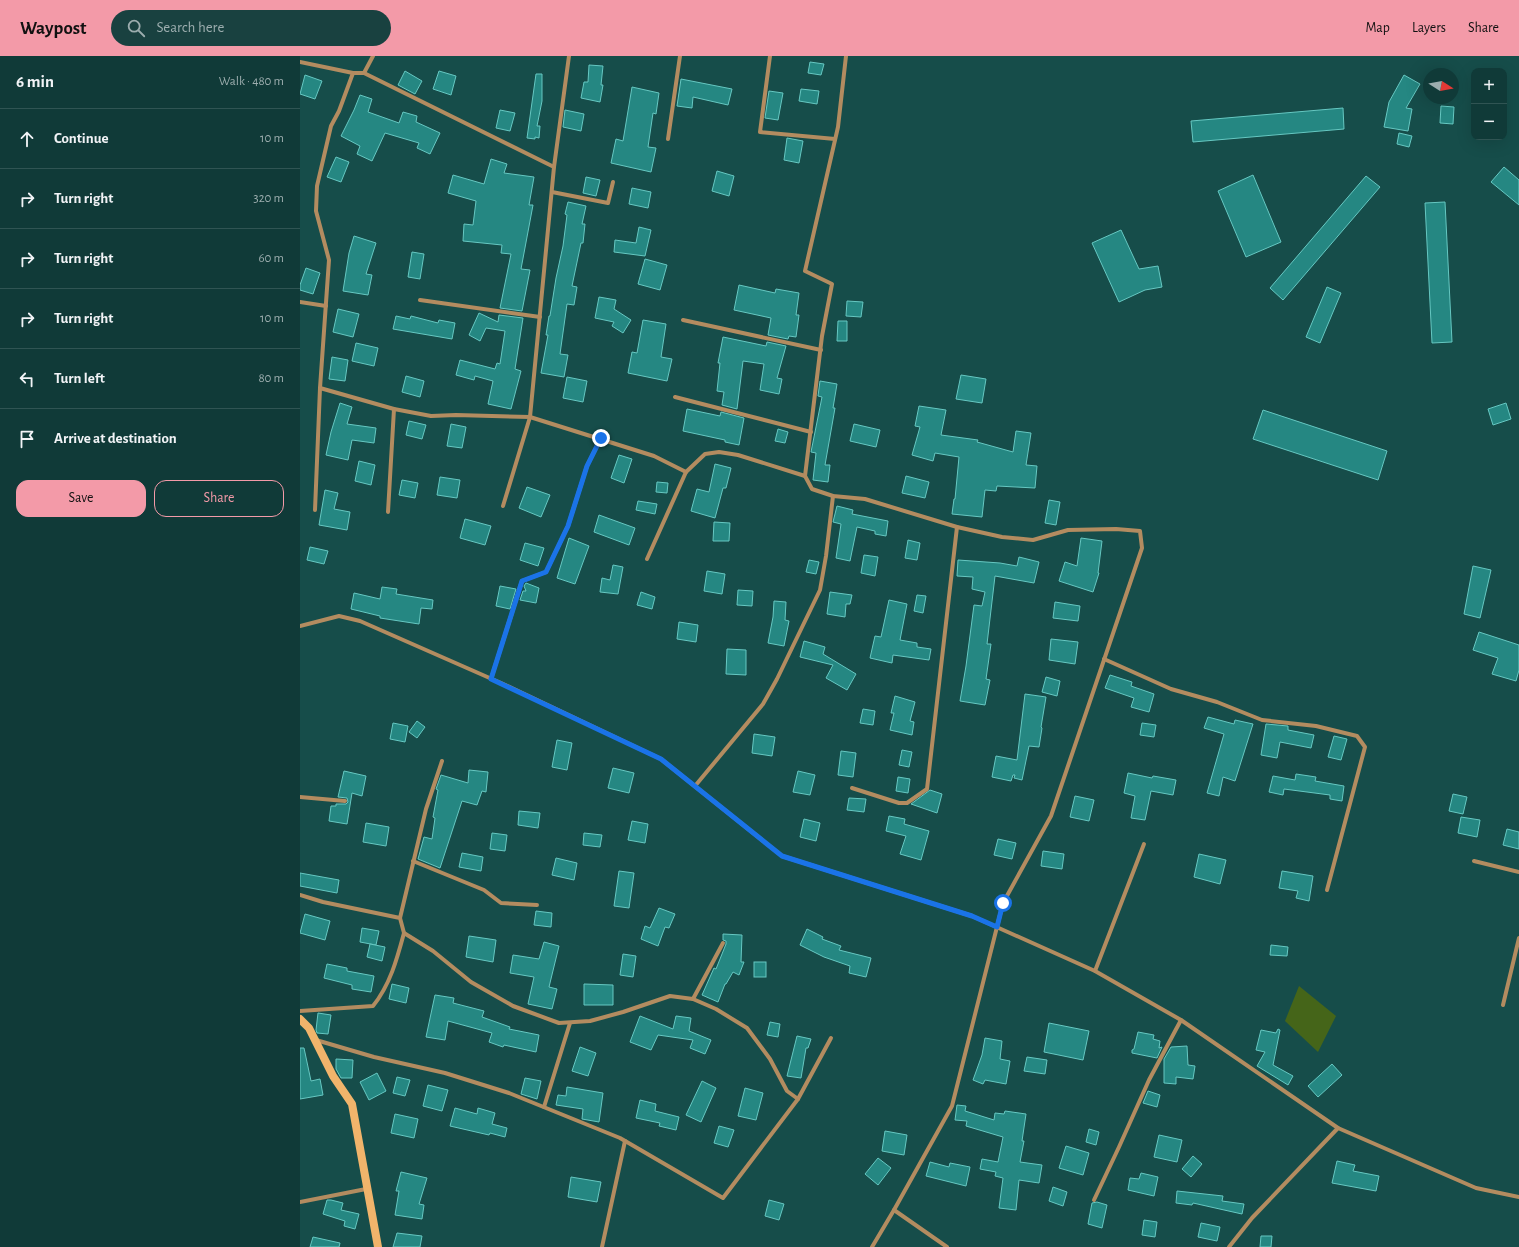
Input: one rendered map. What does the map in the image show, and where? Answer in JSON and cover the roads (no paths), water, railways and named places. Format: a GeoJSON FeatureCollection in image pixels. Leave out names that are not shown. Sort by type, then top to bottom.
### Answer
{"type":"FeatureCollection","features":[{"type":"Feature","properties":{"kind":"main road"},"geometry":{"type":"LineString","coordinates":[[300,1019],[309,1028],[333,1076],[352,1104],[366,1189],[378,1247]]}},
{"type":"Feature","properties":{"kind":"street"},"geometry":{"type":"LineString","coordinates":[[364,73],[373,56]]}},
{"type":"Feature","properties":{"kind":"street"},"geometry":{"type":"LineString","coordinates":[[503,506],[530,417],[554,167],[569,56]]}},
{"type":"Feature","properties":{"kind":"street"},"geometry":{"type":"LineString","coordinates":[[668,139],[680,56]]}},
{"type":"Feature","properties":{"kind":"street"},"geometry":{"type":"LineString","coordinates":[[770,56],[760,132],[835,139]]}},
{"type":"Feature","properties":{"kind":"street"},"geometry":{"type":"LineString","coordinates":[[846,56],[838,127],[805,271],[832,284],[821,350],[805,476],[812,489],[833,496],[865,499],[957,527],[1002,537],[1033,540],[1068,530],[1116,529],[1140,531],[1142,548],[1051,816],[1003,903],[952,1106],[872,1247]]}},
{"type":"Feature","properties":{"kind":"street"},"geometry":{"type":"LineString","coordinates":[[300,62],[353,73],[364,73],[554,167]]}},
{"type":"Feature","properties":{"kind":"street"},"geometry":{"type":"LineString","coordinates":[[314,510],[320,388],[329,260],[316,211],[317,186],[331,126],[339,111],[353,73]]}},
{"type":"Feature","properties":{"kind":"street"},"geometry":{"type":"LineString","coordinates":[[552,192],[608,203],[613,182]]}},
{"type":"Feature","properties":{"kind":"street"},"geometry":{"type":"LineString","coordinates":[[420,300],[540,317]]}},
{"type":"Feature","properties":{"kind":"street"},"geometry":{"type":"LineString","coordinates":[[300,302],[326,306]]}},
{"type":"Feature","properties":{"kind":"street"},"geometry":{"type":"LineString","coordinates":[[683,320],[821,350]]}},
{"type":"Feature","properties":{"kind":"street"},"geometry":{"type":"LineString","coordinates":[[320,388],[394,409],[431,416],[456,415],[530,417],[601,438],[654,456],[686,472]]}},
{"type":"Feature","properties":{"kind":"street"},"geometry":{"type":"LineString","coordinates":[[675,397],[810,432]]}},
{"type":"Feature","properties":{"kind":"street"},"geometry":{"type":"LineString","coordinates":[[388,512],[394,409]]}},
{"type":"Feature","properties":{"kind":"street"},"geometry":{"type":"LineString","coordinates":[[491,679],[522,581],[546,572],[568,526],[587,466],[601,438]]}},
{"type":"Feature","properties":{"kind":"street"},"geometry":{"type":"LineString","coordinates":[[647,559],[686,472],[705,454],[719,452],[738,455],[805,476]]}},
{"type":"Feature","properties":{"kind":"street"},"geometry":{"type":"LineString","coordinates":[[695,786],[763,704],[777,679],[817,597],[820,590],[826,556],[833,496]]}},
{"type":"Feature","properties":{"kind":"street"},"geometry":{"type":"LineString","coordinates":[[852,788],[899,803],[907,803],[927,789],[957,527]]}},
{"type":"Feature","properties":{"kind":"street"},"geometry":{"type":"LineString","coordinates":[[300,626],[340,616],[360,621],[491,679],[661,759],[782,856],[972,916],[1095,971],[1181,1020],[1338,1128],[1476,1188],[1519,1197]]}},
{"type":"Feature","properties":{"kind":"street"},"geometry":{"type":"LineString","coordinates":[[1104,659],[1172,689],[1217,702],[1262,720],[1316,726],[1357,736],[1365,746],[1327,890]]}},
{"type":"Feature","properties":{"kind":"street"},"geometry":{"type":"LineString","coordinates":[[300,1011],[372,1006],[382,995],[394,969],[404,933],[400,918],[426,809],[442,761]]}},
{"type":"Feature","properties":{"kind":"street"},"geometry":{"type":"LineString","coordinates":[[300,797],[345,801]]}},
{"type":"Feature","properties":{"kind":"street"},"geometry":{"type":"LineString","coordinates":[[1095,971],[1144,844]]}},
{"type":"Feature","properties":{"kind":"street"},"geometry":{"type":"LineString","coordinates":[[413,861],[484,890],[500,903],[537,905]]}},
{"type":"Feature","properties":{"kind":"street"},"geometry":{"type":"LineString","coordinates":[[1474,861],[1519,872]]}},
{"type":"Feature","properties":{"kind":"street"},"geometry":{"type":"LineString","coordinates":[[300,895],[323,902],[400,918]]}},
{"type":"Feature","properties":{"kind":"street"},"geometry":{"type":"LineString","coordinates":[[404,933],[433,951],[471,982],[513,1006],[559,1023],[590,1021],[623,1012],[670,996],[693,999],[716,1009],[747,1028],[770,1059],[787,1091],[798,1099]]}},
{"type":"Feature","properties":{"kind":"street"},"geometry":{"type":"LineString","coordinates":[[1503,1005],[1519,938]]}},
{"type":"Feature","properties":{"kind":"street"},"geometry":{"type":"LineString","coordinates":[[693,999],[723,943]]}},
{"type":"Feature","properties":{"kind":"street"},"geometry":{"type":"LineString","coordinates":[[1094,1200],[1149,1080],[1181,1020]]}},
{"type":"Feature","properties":{"kind":"street"},"geometry":{"type":"LineString","coordinates":[[544,1107],[570,1023]]}},
{"type":"Feature","properties":{"kind":"street"},"geometry":{"type":"LineString","coordinates":[[315,1040],[374,1057],[446,1073],[509,1093],[625,1141],[723,1198],[798,1099],[831,1038]]}},
{"type":"Feature","properties":{"kind":"street"},"geometry":{"type":"LineString","coordinates":[[1229,1247],[1252,1218],[1338,1128]]}},
{"type":"Feature","properties":{"kind":"street"},"geometry":{"type":"LineString","coordinates":[[602,1247],[625,1141]]}},
{"type":"Feature","properties":{"kind":"street"},"geometry":{"type":"LineString","coordinates":[[300,1202],[366,1189]]}},
{"type":"Feature","properties":{"kind":"street"},"geometry":{"type":"LineString","coordinates":[[894,1210],[947,1247]]}}]}
